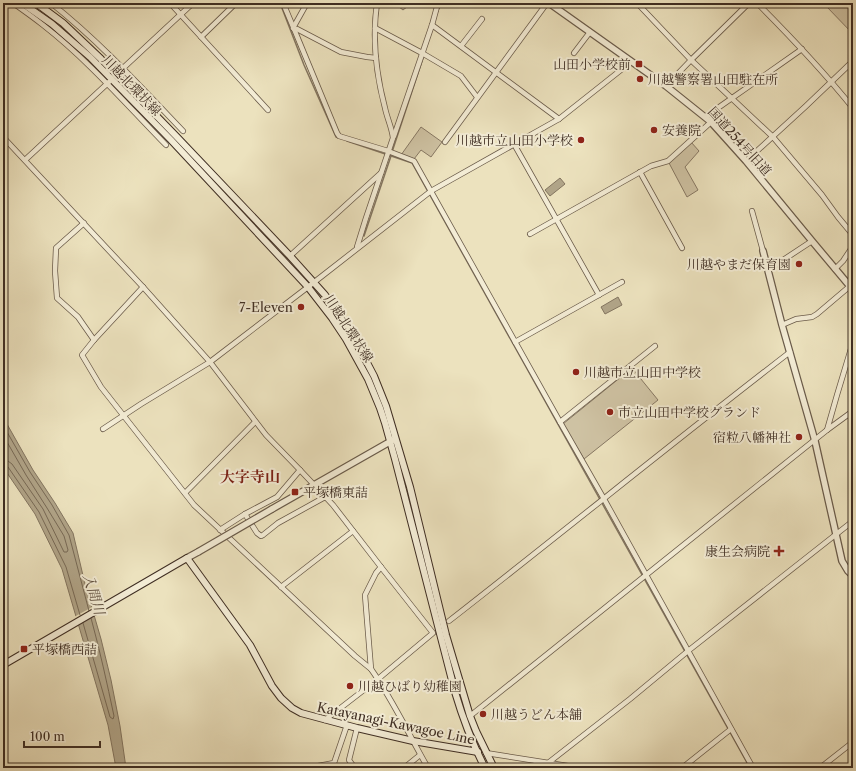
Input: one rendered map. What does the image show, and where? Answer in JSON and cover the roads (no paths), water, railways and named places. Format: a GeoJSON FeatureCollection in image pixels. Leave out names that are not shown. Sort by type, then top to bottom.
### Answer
{"type":"FeatureCollection","features":[{"type":"Feature","properties":{"kind":"main road","name":"川越北環状線"},"geometry":{"type":"LineString","coordinates":[[22,3],[52,24],[90,57],[171,140],[308,287],[346,339],[368,378],[380,408],[390,441],[455,692],[463,719],[485,768]]}},
{"type":"Feature","properties":{"kind":"main road","name":"川越北環状線"},"geometry":{"type":"LineString","coordinates":[[36,3],[63,23],[101,59],[290,256],[314,282],[333,306],[362,352],[380,388],[396,438],[410,487],[446,635],[470,716],[494,768]]}},
{"type":"Feature","properties":{"kind":"main road","name":"Katayanagi-Kawagoe Line"},"geometry":{"type":"LineString","coordinates":[[187,558],[250,645],[272,686],[281,698],[292,708],[301,713],[325,720],[413,741],[486,753]]}},
{"type":"Feature","properties":{"kind":"main road"},"geometry":{"type":"LineString","coordinates":[[3,665],[187,558]]}},
{"type":"Feature","properties":{"kind":"street"},"geometry":{"type":"LineString","coordinates":[[13,3],[43,25],[75,52],[108,83],[166,145]]}},
{"type":"Feature","properties":{"kind":"street"},"geometry":{"type":"LineString","coordinates":[[51,3],[81,29],[122,69],[182,131]]}},
{"type":"Feature","properties":{"kind":"street"},"geometry":{"type":"LineString","coordinates":[[170,3],[268,110]]}},
{"type":"Feature","properties":{"kind":"street"},"geometry":{"type":"LineString","coordinates":[[122,69],[193,3]]}},
{"type":"Feature","properties":{"kind":"street"},"geometry":{"type":"LineString","coordinates":[[201,37],[236,3]]}},
{"type":"Feature","properties":{"kind":"street"},"geometry":{"type":"LineString","coordinates":[[283,3],[339,136],[414,161],[753,768]]}},
{"type":"Feature","properties":{"kind":"street"},"geometry":{"type":"LineString","coordinates":[[294,28],[306,3]]}},
{"type":"Feature","properties":{"kind":"street"},"geometry":{"type":"LineString","coordinates":[[377,3],[375,28],[378,77],[393,138]]}},
{"type":"Feature","properties":{"kind":"street"},"geometry":{"type":"LineString","coordinates":[[357,248],[432,25],[438,3]]}},
{"type":"Feature","properties":{"kind":"street"},"geometry":{"type":"LineString","coordinates":[[445,142],[495,72],[548,3]]}},
{"type":"Feature","properties":{"kind":"street","name":"国道254号旧道"},"geometry":{"type":"LineString","coordinates":[[548,3],[666,86],[711,122],[746,161],[851,288]]}},
{"type":"Feature","properties":{"kind":"street"},"geometry":{"type":"LineString","coordinates":[[637,3],[691,60],[773,137],[822,195],[853,235]]}},
{"type":"Feature","properties":{"kind":"street"},"geometry":{"type":"LineString","coordinates":[[666,86],[676,74],[750,3]]}},
{"type":"Feature","properties":{"kind":"street"},"geometry":{"type":"LineString","coordinates":[[757,3],[832,81],[853,108]]}},
{"type":"Feature","properties":{"kind":"street"},"geometry":{"type":"LineString","coordinates":[[460,46],[482,19]]}},
{"type":"Feature","properties":{"kind":"street"},"geometry":{"type":"LineString","coordinates":[[432,25],[559,119]]}},
{"type":"Feature","properties":{"kind":"street"},"geometry":{"type":"LineString","coordinates":[[294,28],[341,52],[376,58]]}},
{"type":"Feature","properties":{"kind":"street"},"geometry":{"type":"LineString","coordinates":[[375,28],[461,76],[477,97]]}},
{"type":"Feature","properties":{"kind":"street"},"geometry":{"type":"LineString","coordinates":[[574,53],[590,32]]}},
{"type":"Feature","properties":{"kind":"street"},"geometry":{"type":"LineString","coordinates":[[705,117],[802,49]]}},
{"type":"Feature","properties":{"kind":"street"},"geometry":{"type":"LineString","coordinates":[[746,161],[853,61]]}},
{"type":"Feature","properties":{"kind":"street"},"geometry":{"type":"LineString","coordinates":[[103,429],[210,362],[430,191],[559,119],[631,62]]}},
{"type":"Feature","properties":{"kind":"street"},"geometry":{"type":"LineString","coordinates":[[25,160],[108,83]]}},
{"type":"Feature","properties":{"kind":"street"},"geometry":{"type":"LineString","coordinates":[[530,234],[651,166],[668,161],[711,122]]}},
{"type":"Feature","properties":{"kind":"street"},"geometry":{"type":"LineString","coordinates":[[3,136],[143,287],[210,362],[275,446],[314,485],[353,531],[433,634],[325,720]]}},
{"type":"Feature","properties":{"kind":"street"},"geometry":{"type":"LineString","coordinates":[[514,144],[599,295]]}},
{"type":"Feature","properties":{"kind":"street"},"geometry":{"type":"LineString","coordinates":[[640,172],[682,248]]}},
{"type":"Feature","properties":{"kind":"street"},"geometry":{"type":"LineString","coordinates":[[290,256],[381,173]]}},
{"type":"Feature","properties":{"kind":"street"},"geometry":{"type":"LineString","coordinates":[[752,211],[815,441],[842,561],[853,576]]}},
{"type":"Feature","properties":{"kind":"street"},"geometry":{"type":"LineString","coordinates":[[84,223],[56,248],[55,271],[57,298],[78,317],[94,340]]}},
{"type":"Feature","properties":{"kind":"street"},"geometry":{"type":"LineString","coordinates":[[768,270],[812,241]]}},
{"type":"Feature","properties":{"kind":"street"},"geometry":{"type":"LineString","coordinates":[[835,269],[853,246]]}},
{"type":"Feature","properties":{"kind":"street"},"geometry":{"type":"LineString","coordinates":[[515,342],[622,282]]}},
{"type":"Feature","properties":{"kind":"street"},"geometry":{"type":"LineString","coordinates":[[143,287],[82,355],[101,387],[194,505],[355,656],[371,669],[428,768]]}},
{"type":"Feature","properties":{"kind":"street"},"geometry":{"type":"LineString","coordinates":[[782,325],[796,319],[812,318],[851,288]]}},
{"type":"Feature","properties":{"kind":"street"},"geometry":{"type":"LineString","coordinates":[[827,430],[853,342]]}},
{"type":"Feature","properties":{"kind":"street"},"geometry":{"type":"LineString","coordinates":[[560,422],[655,346]]}},
{"type":"Feature","properties":{"kind":"street"},"geometry":{"type":"LineString","coordinates":[[449,622],[696,424],[790,352]]}},
{"type":"Feature","properties":{"kind":"street"},"geometry":{"type":"LineString","coordinates":[[470,716],[827,430],[853,411]]}},
{"type":"Feature","properties":{"kind":"street"},"geometry":{"type":"LineString","coordinates":[[184,494],[256,422]]}},
{"type":"Feature","properties":{"kind":"street"},"geometry":{"type":"LineString","coordinates":[[187,558],[396,438]]}},
{"type":"Feature","properties":{"kind":"street"},"geometry":{"type":"LineString","coordinates":[[220,530],[245,514],[277,497],[300,470]]}},
{"type":"Feature","properties":{"kind":"street"},"geometry":{"type":"LineString","coordinates":[[245,514],[257,534],[261,536],[278,523],[325,497]]}},
{"type":"Feature","properties":{"kind":"street"},"geometry":{"type":"LineString","coordinates":[[548,763],[853,521]]}},
{"type":"Feature","properties":{"kind":"street"},"geometry":{"type":"LineString","coordinates":[[281,587],[353,531]]}},
{"type":"Feature","properties":{"kind":"street"},"geometry":{"type":"LineString","coordinates":[[371,669],[365,595],[376,573],[381,567]]}},
{"type":"Feature","properties":{"kind":"street"},"geometry":{"type":"LineString","coordinates":[[317,768],[318,766],[334,763],[347,725]]}},
{"type":"Feature","properties":{"kind":"street"},"geometry":{"type":"LineString","coordinates":[[353,768],[354,767],[348,760],[357,728]]}},
{"type":"Feature","properties":{"kind":"street"},"geometry":{"type":"LineString","coordinates":[[682,768],[731,729]]}},
{"type":"Feature","properties":{"kind":"street"},"geometry":{"type":"LineString","coordinates":[[820,768],[853,742]]}},
{"type":"Feature","properties":{"kind":"street"},"geometry":{"type":"LineString","coordinates":[[486,753],[581,768]]}},
{"type":"Feature","properties":{"kind":"street"},"geometry":{"type":"LineString","coordinates":[[404,768],[420,755]]}},
{"type":"Feature","properties":{"kind":"street"},"geometry":{"type":"LineString","coordinates":[[536,762],[541,768]]}},
{"type":"Feature","properties":{"kind":"water"},"geometry":{"type":"Polygon","coordinates":[[[560,178],[565,184],[550,196],[545,190],[560,178]]]}},
{"type":"Feature","properties":{"kind":"water"},"geometry":{"type":"Polygon","coordinates":[[[618,297],[622,305],[605,314],[601,307],[618,297]]]}},
{"type":"Feature","properties":{"kind":"water"},"geometry":{"type":"Polygon","coordinates":[[[3,417],[33,470],[73,533],[111,680],[126,768],[116,768],[108,725],[62,569],[35,514],[3,467],[3,417]]]}},
{"type":"Feature","properties":{"kind":"waterway"},"geometry":{"type":"LineString","coordinates":[[280,3],[304,65],[336,137],[339,138]]}},
{"type":"Feature","properties":{"kind":"waterway"},"geometry":{"type":"LineString","coordinates":[[437,13],[441,3]]}},
{"type":"Feature","properties":{"kind":"waterway"},"geometry":{"type":"LineString","coordinates":[[392,152],[424,55]]}},
{"type":"Feature","properties":{"kind":"waterway"},"geometry":{"type":"LineString","coordinates":[[347,141],[412,163],[750,768]]}},
{"type":"Feature","properties":{"kind":"waterway"},"geometry":{"type":"LineString","coordinates":[[364,236],[391,156]]}},
{"type":"Feature","properties":{"kind":"place","name":"山田小学校前"},"geometry":{"type":"Point","coordinates":[639,64]}},
{"type":"Feature","properties":{"kind":"place","name":"川越警察署山田駐在所"},"geometry":{"type":"Point","coordinates":[640,79]}},
{"type":"Feature","properties":{"kind":"place","name":"安養院"},"geometry":{"type":"Point","coordinates":[654,130]}},
{"type":"Feature","properties":{"kind":"place","name":"川越市立山田小学校"},"geometry":{"type":"Point","coordinates":[581,140]}},
{"type":"Feature","properties":{"kind":"place","name":"川越やまだ保育園"},"geometry":{"type":"Point","coordinates":[799,264]}},
{"type":"Feature","properties":{"kind":"place","name":"7-Eleven"},"geometry":{"type":"Point","coordinates":[301,307]}},
{"type":"Feature","properties":{"kind":"place","name":"川越市立山田中学校"},"geometry":{"type":"Point","coordinates":[576,372]}},
{"type":"Feature","properties":{"kind":"place","name":"市立山田中学校グランド"},"geometry":{"type":"Point","coordinates":[610,412]}},
{"type":"Feature","properties":{"kind":"place","name":"宿粒八幡神社"},"geometry":{"type":"Point","coordinates":[799,437]}},
{"type":"Feature","properties":{"kind":"place","name":"平塚橋東詰"},"geometry":{"type":"Point","coordinates":[295,492]}},
{"type":"Feature","properties":{"kind":"place","name":"康生会病院"},"geometry":{"type":"Point","coordinates":[779,551]}},
{"type":"Feature","properties":{"kind":"place","name":"平塚橋西詰"},"geometry":{"type":"Point","coordinates":[24,649]}},
{"type":"Feature","properties":{"kind":"place","name":"川越ひばり幼稚園"},"geometry":{"type":"Point","coordinates":[350,686]}},
{"type":"Feature","properties":{"kind":"place","name":"川越うどん本舗"},"geometry":{"type":"Point","coordinates":[483,714]}},
{"type":"Feature","properties":{"kind":"district","name":"大字寺山"},"geometry":{"type":"Point","coordinates":[250,477]}},
{"type":"Feature","properties":{"kind":"water label","name":"入間川"},"geometry":{"type":"Point","coordinates":[94,594]}}]}
